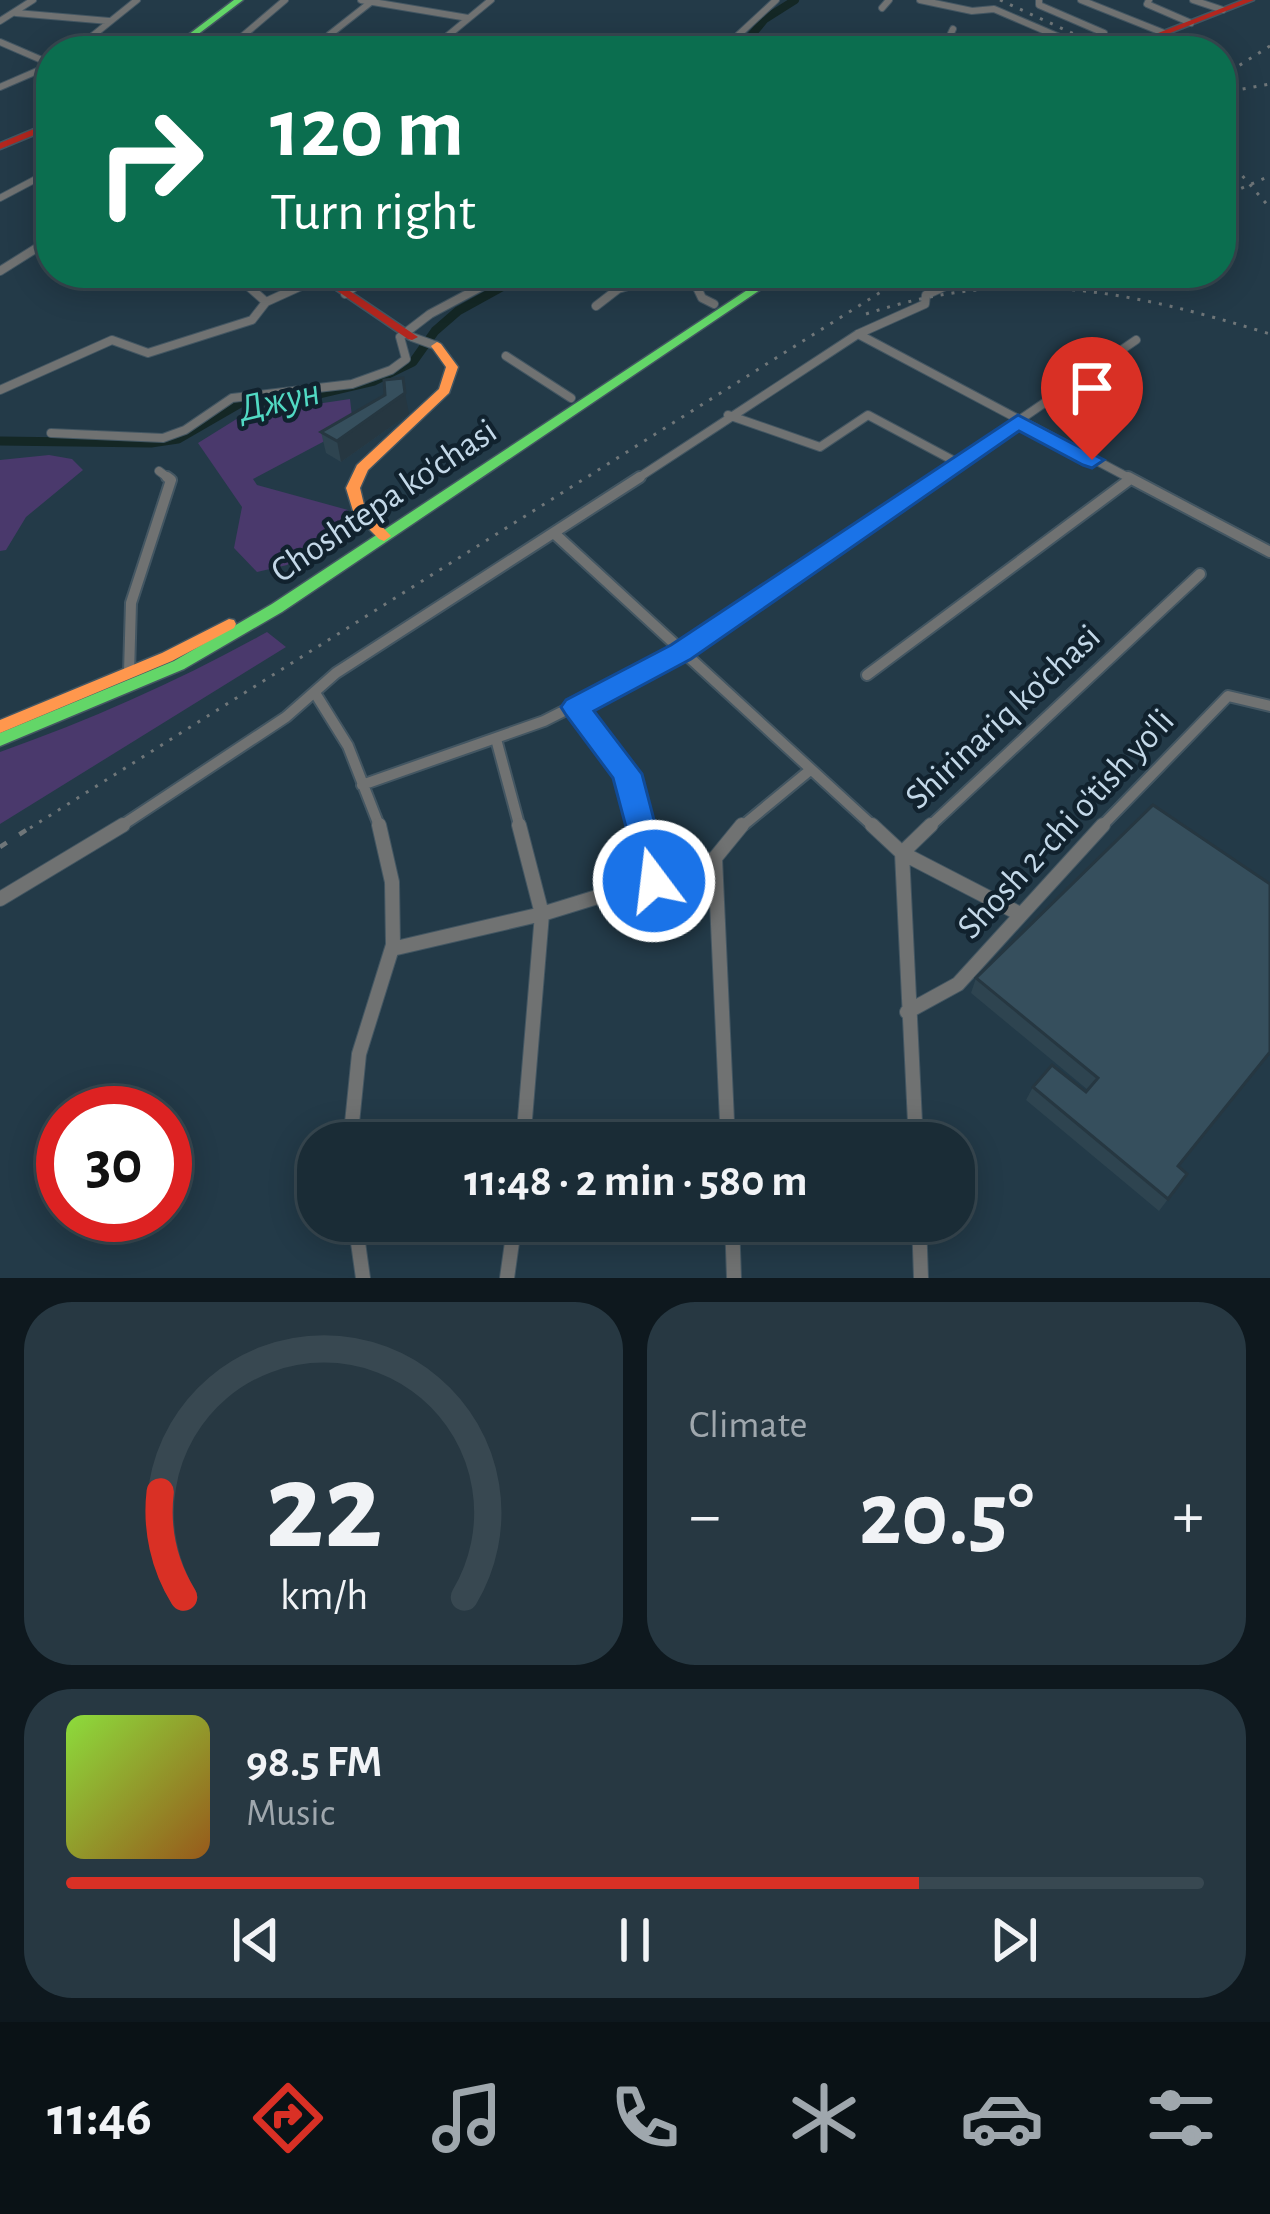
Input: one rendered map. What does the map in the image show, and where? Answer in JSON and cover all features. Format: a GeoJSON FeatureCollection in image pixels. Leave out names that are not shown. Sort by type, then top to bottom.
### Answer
{"type":"FeatureCollection","features":[{"type":"Feature","properties":{"kind":"main road"},"geometry":{"type":"LineString","coordinates":[[190,36],[238,0]]}},
{"type":"Feature","properties":{"kind":"main road"},"geometry":{"type":"LineString","coordinates":[[1156,36],[1250,0]]}},
{"type":"Feature","properties":{"kind":"main road"},"geometry":{"type":"LineString","coordinates":[[1172,36],[1264,0]]}},
{"type":"Feature","properties":{"kind":"main road"},"geometry":{"type":"LineString","coordinates":[[0,146],[36,131]]}},
{"type":"Feature","properties":{"kind":"main road"},"geometry":{"type":"LineString","coordinates":[[336,288],[408,335]]}},
{"type":"Feature","properties":{"kind":"main road","name":"Choshtepa ko'chasi"},"geometry":{"type":"LineString","coordinates":[[459,479],[571,398],[739,288]]}},
{"type":"Feature","properties":{"kind":"main road","name":"Choshtepa ko'chasi"},"geometry":{"type":"LineString","coordinates":[[0,727],[129,673],[237,619],[757,288]]}},
{"type":"Feature","properties":{"kind":"main road"},"geometry":{"type":"LineString","coordinates":[[380,532],[359,508],[354,483],[358,469],[449,390],[452,367],[436,346]]}},
{"type":"Feature","properties":{"kind":"main road","name":"Choshtepa ko'chasi"},"geometry":{"type":"LineString","coordinates":[[0,740],[179,665],[277,608],[380,532]]}},
{"type":"Feature","properties":{"kind":"street"},"geometry":{"type":"LineString","coordinates":[[0,21],[33,0]]}},
{"type":"Feature","properties":{"kind":"street"},"geometry":{"type":"LineString","coordinates":[[94,36],[137,0]]}},
{"type":"Feature","properties":{"kind":"street"},"geometry":{"type":"LineString","coordinates":[[243,36],[285,0]]}},
{"type":"Feature","properties":{"kind":"street"},"geometry":{"type":"LineString","coordinates":[[361,0],[468,18]]}},
{"type":"Feature","properties":{"kind":"street"},"geometry":{"type":"LineString","coordinates":[[447,36],[488,0]]}},
{"type":"Feature","properties":{"kind":"street"},"geometry":{"type":"LineString","coordinates":[[737,36],[750,17],[776,0]]}},
{"type":"Feature","properties":{"kind":"street"},"geometry":{"type":"LineString","coordinates":[[882,8],[889,0]]}},
{"type":"Feature","properties":{"kind":"street"},"geometry":{"type":"LineString","coordinates":[[920,0],[972,11],[994,9],[1057,36]]}},
{"type":"Feature","properties":{"kind":"street"},"geometry":{"type":"LineString","coordinates":[[1039,0],[1039,5],[1104,32]]}},
{"type":"Feature","properties":{"kind":"street"},"geometry":{"type":"LineString","coordinates":[[1082,0],[1164,33]]}},
{"type":"Feature","properties":{"kind":"street"},"geometry":{"type":"LineString","coordinates":[[1149,0],[1147,4],[1191,22]]}},
{"type":"Feature","properties":{"kind":"street"},"geometry":{"type":"LineString","coordinates":[[1193,0],[1223,10]]}},
{"type":"Feature","properties":{"kind":"street"},"geometry":{"type":"LineString","coordinates":[[329,35],[371,2]]}},
{"type":"Feature","properties":{"kind":"street"},"geometry":{"type":"LineString","coordinates":[[16,13],[109,21]]}},
{"type":"Feature","properties":{"kind":"street"},"geometry":{"type":"LineString","coordinates":[[950,36],[953,29]]}},
{"type":"Feature","properties":{"kind":"street"},"geometry":{"type":"LineString","coordinates":[[0,41],[36,57]]}},
{"type":"Feature","properties":{"kind":"street"},"geometry":{"type":"LineString","coordinates":[[0,87],[36,71]]}},
{"type":"Feature","properties":{"kind":"street"},"geometry":{"type":"LineString","coordinates":[[0,198],[36,179]]}},
{"type":"Feature","properties":{"kind":"street"},"geometry":{"type":"LineString","coordinates":[[0,271],[36,248]]}},
{"type":"Feature","properties":{"kind":"street"},"geometry":{"type":"LineString","coordinates":[[251,288],[266,302]]}},
{"type":"Feature","properties":{"kind":"street"},"geometry":{"type":"LineString","coordinates":[[0,389],[112,340],[146,353],[253,319],[266,302],[293,288]]}},
{"type":"Feature","properties":{"kind":"street"},"geometry":{"type":"LineString","coordinates":[[345,294],[353,288]]}},
{"type":"Feature","properties":{"kind":"street"},"geometry":{"type":"LineString","coordinates":[[51,433],[154,439],[178,435],[230,398],[293,394],[388,371],[406,359],[398,340],[430,314],[479,288]]}},
{"type":"Feature","properties":{"kind":"street"},"geometry":{"type":"LineString","coordinates":[[596,306],[622,288]]}},
{"type":"Feature","properties":{"kind":"street"},"geometry":{"type":"LineString","coordinates":[[697,288],[702,298],[714,304]]}},
{"type":"Feature","properties":{"kind":"street"},"geometry":{"type":"LineString","coordinates":[[0,899],[156,806],[315,693],[336,673],[556,536],[728,415],[858,334],[925,304],[926,295],[939,288]]}},
{"type":"Feature","properties":{"kind":"street"},"geometry":{"type":"LineString","coordinates":[[858,334],[1270,552]]}},
{"type":"Feature","properties":{"kind":"street"},"geometry":{"type":"LineString","coordinates":[[408,335],[436,346]]}},
{"type":"Feature","properties":{"kind":"street"},"geometry":{"type":"LineString","coordinates":[[362,785],[576,707],[681,652],[1136,340]]}},
{"type":"Feature","properties":{"kind":"street"},"geometry":{"type":"LineString","coordinates":[[506,356],[526,374],[542,378],[571,398]]}},
{"type":"Feature","properties":{"kind":"street"},"geometry":{"type":"LineString","coordinates":[[728,415],[820,447],[868,415],[958,463]]}},
{"type":"Feature","properties":{"kind":"street"},"geometry":{"type":"LineString","coordinates":[[129,673],[131,603],[171,480],[159,471]]}},
{"type":"Feature","properties":{"kind":"street"},"geometry":{"type":"LineString","coordinates":[[867,675],[1129,480]]}},
{"type":"Feature","properties":{"kind":"street"},"geometry":{"type":"LineString","coordinates":[[556,536],[902,854],[1018,913]]}},
{"type":"Feature","properties":{"kind":"street","name":"Shirinariq ko'chasi"},"geometry":{"type":"LineString","coordinates":[[915,1122],[902,854],[1200,574]]}},
{"type":"Feature","properties":{"kind":"street"},"geometry":{"type":"LineString","coordinates":[[315,693],[331,712],[390,869],[392,949],[357,1065],[352,1122]]}},
{"type":"Feature","properties":{"kind":"street","name":"Shosh 2-chi o'tish yo'li"},"geometry":{"type":"LineString","coordinates":[[907,1012],[958,984],[1018,913],[1228,696],[1270,706]]}},
{"type":"Feature","properties":{"kind":"street"},"geometry":{"type":"LineString","coordinates":[[576,707],[627,774],[654,881]]}},
{"type":"Feature","properties":{"kind":"street"},"geometry":{"type":"LineString","coordinates":[[496,739],[542,914],[525,1122]]}},
{"type":"Feature","properties":{"kind":"street"},"geometry":{"type":"LineString","coordinates":[[392,949],[542,914],[715,859],[751,815],[808,771]]}},
{"type":"Feature","properties":{"kind":"street"},"geometry":{"type":"LineString","coordinates":[[715,859],[727,1122]]}},
{"type":"Feature","properties":{"kind":"street"},"geometry":{"type":"LineString","coordinates":[[358,1242],[363,1278]]}},
{"type":"Feature","properties":{"kind":"street"},"geometry":{"type":"LineString","coordinates":[[507,1278],[512,1242]]}},
{"type":"Feature","properties":{"kind":"street"},"geometry":{"type":"LineString","coordinates":[[733,1242],[734,1278]]}},
{"type":"Feature","properties":{"kind":"street"},"geometry":{"type":"LineString","coordinates":[[920,1242],[921,1278]]}},
{"type":"Feature","properties":{"kind":"shaded area"},"geometry":{"type":"Polygon","coordinates":[[[350,399],[353,426],[253,479],[257,485],[348,510],[345,527],[287,565],[257,572],[234,548],[242,507],[198,443],[243,415],[350,399]]]}},
{"type":"Feature","properties":{"kind":"shaded area"},"geometry":{"type":"Polygon","coordinates":[[[49,455],[72,459],[83,470],[26,517],[6,550],[0,551],[0,460],[49,455]]]}},
{"type":"Feature","properties":{"kind":"shaded area"},"geometry":{"type":"Polygon","coordinates":[[[267,632],[286,647],[0,824],[0,752],[136,698],[267,632]]]}},
{"type":"Feature","properties":{"kind":"building"},"geometry":{"type":"Polygon","coordinates":[[[403,378],[405,393],[337,441],[321,432],[385,395],[384,380],[403,378]]]}},
{"type":"Feature","properties":{"kind":"building"},"geometry":{"type":"Polygon","coordinates":[[[1153,805],[1270,884],[1270,1052],[1178,1166],[1187,1174],[1168,1199],[1033,1087],[1052,1065],[1086,1092],[1098,1078],[976,978],[1153,805]]]}},
{"type":"Feature","properties":{"kind":"waterway","name":"Джун"},"geometry":{"type":"LineString","coordinates":[[751,36],[765,19],[795,0]]}},
{"type":"Feature","properties":{"kind":"waterway","name":"Джун"},"geometry":{"type":"LineString","coordinates":[[0,441],[151,443],[178,439],[242,402],[293,400],[374,381],[413,362],[435,331],[458,311],[500,288]]}},
{"type":"Feature","properties":{"kind":"railway"},"geometry":{"type":"LineString","coordinates":[[1000,0],[1078,36]]}},
{"type":"Feature","properties":{"kind":"railway"},"geometry":{"type":"LineString","coordinates":[[1236,68],[1270,46]]}},
{"type":"Feature","properties":{"kind":"railway"},"geometry":{"type":"LineString","coordinates":[[1236,90],[1270,84]]}},
{"type":"Feature","properties":{"kind":"railway"},"geometry":{"type":"LineString","coordinates":[[1236,168],[1250,185]]}},
{"type":"Feature","properties":{"kind":"railway"},"geometry":{"type":"LineString","coordinates":[[1250,185],[1270,176]]}},
{"type":"Feature","properties":{"kind":"railway"},"geometry":{"type":"LineString","coordinates":[[1236,191],[1250,185]]}},
{"type":"Feature","properties":{"kind":"railway"},"geometry":{"type":"LineString","coordinates":[[1250,185],[1270,208]]}},
{"type":"Feature","properties":{"kind":"railway"},"geometry":{"type":"LineString","coordinates":[[30,828],[887,288]]}},
{"type":"Feature","properties":{"kind":"railway"},"geometry":{"type":"LineString","coordinates":[[866,314],[970,291],[1069,290],[1167,306],[1270,334]]}},
{"type":"Feature","properties":{"kind":"railway"},"geometry":{"type":"LineString","coordinates":[[0,847],[34,825]]}},
{"type":"Feature","properties":{"kind":"traffic: fast"},"geometry":{"type":"LineString","coordinates":[[191,36],[239,0]]}},
{"type":"Feature","properties":{"kind":"traffic: fast"},"geometry":{"type":"LineString","coordinates":[[0,740],[179,665],[277,608],[757,288]]}},
{"type":"Feature","properties":{"kind":"traffic: slow"},"geometry":{"type":"LineString","coordinates":[[384,536],[359,511],[353,488],[362,468],[445,390],[452,367],[437,346]]}},
{"type":"Feature","properties":{"kind":"traffic: slow"},"geometry":{"type":"LineString","coordinates":[[0,727],[167,657],[229,624]]}},
{"type":"Feature","properties":{"kind":"traffic: jam"},"geometry":{"type":"LineString","coordinates":[[1155,36],[1250,0]]}},
{"type":"Feature","properties":{"kind":"traffic: jam"},"geometry":{"type":"LineString","coordinates":[[0,146],[36,131]]}},
{"type":"Feature","properties":{"kind":"traffic: jam"},"geometry":{"type":"LineString","coordinates":[[338,288],[412,337]]}},
{"type":"Feature","properties":{"kind":"route"},"geometry":{"type":"LineString","coordinates":[[654,881],[627,774],[576,707],[681,652],[1018,422],[1092,460]]}}]}
